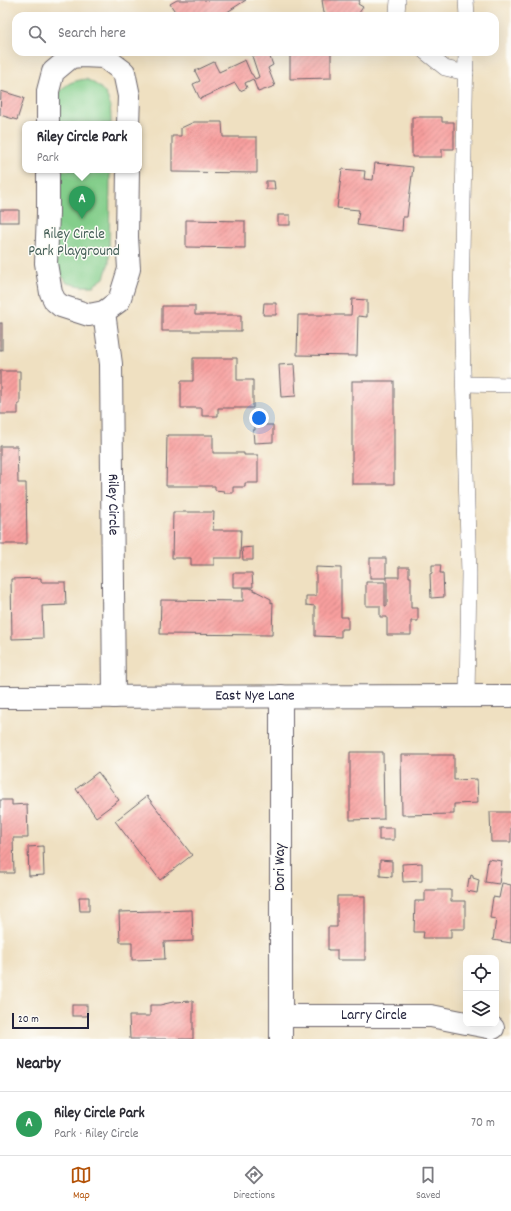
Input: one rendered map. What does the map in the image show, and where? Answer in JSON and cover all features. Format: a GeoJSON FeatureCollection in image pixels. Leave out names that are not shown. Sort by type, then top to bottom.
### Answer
{"type":"FeatureCollection","features":[{"type":"Feature","properties":{"kind":"street"},"geometry":{"type":"LineString","coordinates":[[48,121],[48,91],[53,72],[71,57],[82,56],[104,57],[124,72],[129,96],[128,121]]}},
{"type":"Feature","properties":{"kind":"street"},"geometry":{"type":"LineString","coordinates":[[48,173],[46,264],[51,293],[55,301],[61,306],[88,315],[104,312],[119,301],[129,269],[127,238],[128,173]]}},
{"type":"Feature","properties":{"kind":"street","name":"Riley Circle"},"geometry":{"type":"LineString","coordinates":[[104,312],[111,364],[114,698]]}},
{"type":"Feature","properties":{"kind":"street","name":"Dori Way"},"geometry":{"type":"LineString","coordinates":[[281,696],[281,1039]]}},
{"type":"Feature","properties":{"kind":"street","name":"East Nye Lane"},"geometry":{"type":"LineString","coordinates":[[0,698],[511,696]]}},
{"type":"Feature","properties":{"kind":"street","name":"Larry Circle"},"geometry":{"type":"LineString","coordinates":[[281,1016],[431,1016],[463,1022]]}},
{"type":"Feature","properties":{"kind":"lane"},"geometry":{"type":"LineString","coordinates":[[397,12],[398,0]]}},
{"type":"Feature","properties":{"kind":"lane"},"geometry":{"type":"LineString","coordinates":[[466,0],[467,12]]}},
{"type":"Feature","properties":{"kind":"lane"},"geometry":{"type":"LineString","coordinates":[[430,56],[446,68],[466,73]]}},
{"type":"Feature","properties":{"kind":"lane"},"geometry":{"type":"LineString","coordinates":[[466,56],[461,303],[469,574],[467,696]]}},
{"type":"Feature","properties":{"kind":"lane"},"geometry":{"type":"LineString","coordinates":[[464,384],[511,385]]}},
{"type":"Feature","properties":{"kind":"green space"},"geometry":{"type":"Polygon","coordinates":[[[86,79],[100,87],[109,102],[111,121],[53,121],[53,100],[67,85],[74,81],[86,79]]]}},
{"type":"Feature","properties":{"kind":"green space","name":"Riley Circle Park Playground"},"geometry":{"type":"Polygon","coordinates":[[[53,173],[110,173],[109,263],[104,278],[93,286],[81,286],[67,283],[54,264],[53,173]]]}},
{"type":"Feature","properties":{"kind":"building"},"geometry":{"type":"Polygon","coordinates":[[[177,0],[246,0],[227,12],[175,12],[170,4],[177,0]]]}},
{"type":"Feature","properties":{"kind":"building"},"geometry":{"type":"Polygon","coordinates":[[[322,0],[360,0],[358,4],[363,7],[360,12],[324,12],[322,0]]]}},
{"type":"Feature","properties":{"kind":"building"},"geometry":{"type":"Polygon","coordinates":[[[252,56],[270,56],[273,65],[268,68],[275,86],[258,92],[253,79],[245,83],[247,88],[240,91],[235,83],[200,99],[193,84],[200,81],[195,71],[214,62],[219,72],[245,60],[251,74],[255,79],[259,77],[252,56]]]}},
{"type":"Feature","properties":{"kind":"building"},"geometry":{"type":"Polygon","coordinates":[[[290,56],[331,56],[331,78],[290,79],[290,56]]]}},
{"type":"Feature","properties":{"kind":"building"},"geometry":{"type":"Polygon","coordinates":[[[1,91],[24,98],[17,120],[0,115],[1,91]]]}},
{"type":"Feature","properties":{"kind":"building"},"geometry":{"type":"Polygon","coordinates":[[[412,117],[442,117],[442,122],[454,122],[454,149],[442,149],[442,157],[412,157],[412,117]]]}},
{"type":"Feature","properties":{"kind":"building"},"geometry":{"type":"Polygon","coordinates":[[[194,122],[222,122],[223,137],[257,137],[257,173],[172,172],[172,136],[181,136],[181,128],[194,122]]]}},
{"type":"Feature","properties":{"kind":"building"},"geometry":{"type":"Polygon","coordinates":[[[375,163],[413,167],[407,217],[403,217],[402,231],[357,225],[359,210],[337,208],[342,169],[365,171],[364,179],[373,180],[375,163]]]}},
{"type":"Feature","properties":{"kind":"building"},"geometry":{"type":"Polygon","coordinates":[[[266,181],[274,181],[275,189],[266,189],[266,181]]]}},
{"type":"Feature","properties":{"kind":"building"},"geometry":{"type":"Polygon","coordinates":[[[0,210],[19,210],[19,222],[0,222],[0,210]]]}},
{"type":"Feature","properties":{"kind":"building"},"geometry":{"type":"Polygon","coordinates":[[[278,215],[290,215],[290,225],[278,225],[278,215]]]}},
{"type":"Feature","properties":{"kind":"building"},"geometry":{"type":"Polygon","coordinates":[[[186,220],[245,221],[245,248],[186,247],[186,220]]]}},
{"type":"Feature","properties":{"kind":"building"},"geometry":{"type":"Polygon","coordinates":[[[352,299],[367,300],[367,317],[358,316],[357,356],[297,355],[298,315],[351,315],[352,299]]]}},
{"type":"Feature","properties":{"kind":"building"},"geometry":{"type":"Polygon","coordinates":[[[264,303],[276,303],[276,315],[263,315],[264,303]]]}},
{"type":"Feature","properties":{"kind":"building"},"geometry":{"type":"Polygon","coordinates":[[[162,306],[195,306],[195,315],[241,315],[241,331],[162,331],[162,306]]]}},
{"type":"Feature","properties":{"kind":"building"},"geometry":{"type":"Polygon","coordinates":[[[0,323],[2,323],[2,350],[0,350],[0,323]]]}},
{"type":"Feature","properties":{"kind":"building"},"geometry":{"type":"Polygon","coordinates":[[[193,358],[237,358],[237,380],[253,380],[253,408],[218,408],[218,416],[202,416],[202,408],[181,408],[181,381],[193,381],[193,358]]]}},
{"type":"Feature","properties":{"kind":"building"},"geometry":{"type":"Polygon","coordinates":[[[294,364],[296,396],[281,397],[279,365],[294,364]]]}},
{"type":"Feature","properties":{"kind":"building"},"geometry":{"type":"Polygon","coordinates":[[[0,371],[20,371],[20,404],[18,404],[18,414],[0,414],[0,371]]]}},
{"type":"Feature","properties":{"kind":"building"},"geometry":{"type":"Polygon","coordinates":[[[352,381],[394,381],[394,484],[352,484],[352,381]]]}},
{"type":"Feature","properties":{"kind":"building"},"geometry":{"type":"Polygon","coordinates":[[[255,425],[273,425],[273,442],[254,443],[253,430],[255,430],[255,425]]]}},
{"type":"Feature","properties":{"kind":"building"},"geometry":{"type":"Polygon","coordinates":[[[167,435],[213,435],[213,453],[244,453],[244,455],[258,455],[258,483],[245,483],[245,487],[233,487],[233,493],[224,493],[224,491],[215,490],[215,486],[166,486],[167,435]]]}},
{"type":"Feature","properties":{"kind":"building"},"geometry":{"type":"Polygon","coordinates":[[[0,446],[17,446],[18,483],[26,483],[27,544],[0,544],[0,446]]]}},
{"type":"Feature","properties":{"kind":"building"},"geometry":{"type":"Polygon","coordinates":[[[173,512],[214,512],[213,530],[241,530],[240,558],[214,558],[214,565],[191,565],[191,558],[172,558],[173,512]]]}},
{"type":"Feature","properties":{"kind":"building"},"geometry":{"type":"Polygon","coordinates":[[[253,547],[253,560],[243,560],[242,548],[253,547]]]}},
{"type":"Feature","properties":{"kind":"building"},"geometry":{"type":"Polygon","coordinates":[[[370,558],[386,558],[386,578],[370,578],[370,558]]]}},
{"type":"Feature","properties":{"kind":"building"},"geometry":{"type":"Polygon","coordinates":[[[432,565],[441,565],[440,573],[443,573],[444,597],[431,598],[430,574],[432,573],[432,565]]]}},
{"type":"Feature","properties":{"kind":"building"},"geometry":{"type":"Polygon","coordinates":[[[316,567],[341,568],[341,617],[348,617],[348,629],[341,629],[341,637],[315,636],[315,606],[306,605],[306,596],[316,596],[316,567]]]}},
{"type":"Feature","properties":{"kind":"building"},"geometry":{"type":"Polygon","coordinates":[[[399,567],[409,567],[409,577],[411,577],[411,608],[418,608],[418,621],[411,621],[411,635],[387,635],[387,617],[380,617],[380,606],[366,606],[366,582],[385,582],[385,606],[387,606],[387,577],[399,577],[399,567]]]}},
{"type":"Feature","properties":{"kind":"building"},"geometry":{"type":"Polygon","coordinates":[[[233,573],[252,573],[253,587],[233,587],[233,573]]]}},
{"type":"Feature","properties":{"kind":"building"},"geometry":{"type":"Polygon","coordinates":[[[41,578],[41,582],[65,582],[66,605],[42,606],[43,638],[12,639],[11,579],[41,578]]]}},
{"type":"Feature","properties":{"kind":"building"},"geometry":{"type":"Polygon","coordinates":[[[243,588],[250,588],[271,599],[271,603],[273,602],[272,635],[160,634],[161,600],[243,601],[243,588]]]}},
{"type":"Feature","properties":{"kind":"building"},"geometry":{"type":"Polygon","coordinates":[[[350,752],[383,752],[384,819],[350,820],[350,752]]]}},
{"type":"Feature","properties":{"kind":"building"},"geometry":{"type":"Polygon","coordinates":[[[401,755],[454,755],[454,780],[477,779],[478,803],[454,804],[454,814],[402,815],[401,755]]]}},
{"type":"Feature","properties":{"kind":"building"},"geometry":{"type":"Polygon","coordinates":[[[98,772],[119,800],[96,817],[76,789],[98,772]]]}},
{"type":"Feature","properties":{"kind":"building"},"geometry":{"type":"Polygon","coordinates":[[[147,796],[192,855],[160,880],[115,821],[147,796]]]}},
{"type":"Feature","properties":{"kind":"building"},"geometry":{"type":"Polygon","coordinates":[[[0,800],[12,800],[12,805],[27,804],[28,838],[13,838],[14,873],[0,873],[0,800]]]}},
{"type":"Feature","properties":{"kind":"building"},"geometry":{"type":"Polygon","coordinates":[[[490,812],[511,812],[511,842],[491,842],[490,812]]]}},
{"type":"Feature","properties":{"kind":"building"},"geometry":{"type":"Polygon","coordinates":[[[379,828],[394,828],[394,840],[379,840],[379,828]]]}},
{"type":"Feature","properties":{"kind":"building"},"geometry":{"type":"Polygon","coordinates":[[[43,846],[44,875],[29,876],[28,847],[43,846]]]}},
{"type":"Feature","properties":{"kind":"building"},"geometry":{"type":"Polygon","coordinates":[[[488,859],[502,861],[499,884],[485,882],[488,859]]]}},
{"type":"Feature","properties":{"kind":"building"},"geometry":{"type":"Polygon","coordinates":[[[380,860],[392,861],[392,877],[380,876],[380,860]]]}},
{"type":"Feature","properties":{"kind":"building"},"geometry":{"type":"Polygon","coordinates":[[[422,863],[422,881],[403,882],[402,864],[422,863]]]}},
{"type":"Feature","properties":{"kind":"building"},"geometry":{"type":"Polygon","coordinates":[[[471,875],[473,878],[479,880],[477,893],[467,891],[469,878],[470,879],[471,875]]]}},
{"type":"Feature","properties":{"kind":"building"},"geometry":{"type":"Polygon","coordinates":[[[502,883],[511,885],[511,943],[493,940],[496,919],[490,918],[493,897],[499,898],[502,883]]]}},
{"type":"Feature","properties":{"kind":"building"},"geometry":{"type":"Polygon","coordinates":[[[425,890],[451,890],[451,901],[465,901],[465,929],[451,929],[451,938],[423,938],[424,932],[414,932],[415,901],[425,901],[425,890]]]}},
{"type":"Feature","properties":{"kind":"building"},"geometry":{"type":"Polygon","coordinates":[[[337,896],[365,896],[365,960],[337,960],[337,950],[328,950],[328,927],[337,927],[337,896]]]}},
{"type":"Feature","properties":{"kind":"building"},"geometry":{"type":"Polygon","coordinates":[[[79,897],[89,897],[89,911],[80,911],[79,897]]]}},
{"type":"Feature","properties":{"kind":"building"},"geometry":{"type":"Polygon","coordinates":[[[192,910],[193,941],[164,942],[165,959],[132,960],[132,942],[120,942],[119,912],[192,910]]]}},
{"type":"Feature","properties":{"kind":"building"},"geometry":{"type":"Polygon","coordinates":[[[193,1001],[193,1039],[130,1039],[129,1016],[150,1016],[150,1005],[193,1001]]]}},
{"type":"Feature","properties":{"kind":"building"},"geometry":{"type":"Polygon","coordinates":[[[72,1005],[87,1005],[87,1016],[72,1016],[72,1005]]]}},
{"type":"Feature","properties":{"kind":"place","name":"Riley Circle Park"},"geometry":{"type":"Point","coordinates":[82,219]}}]}
